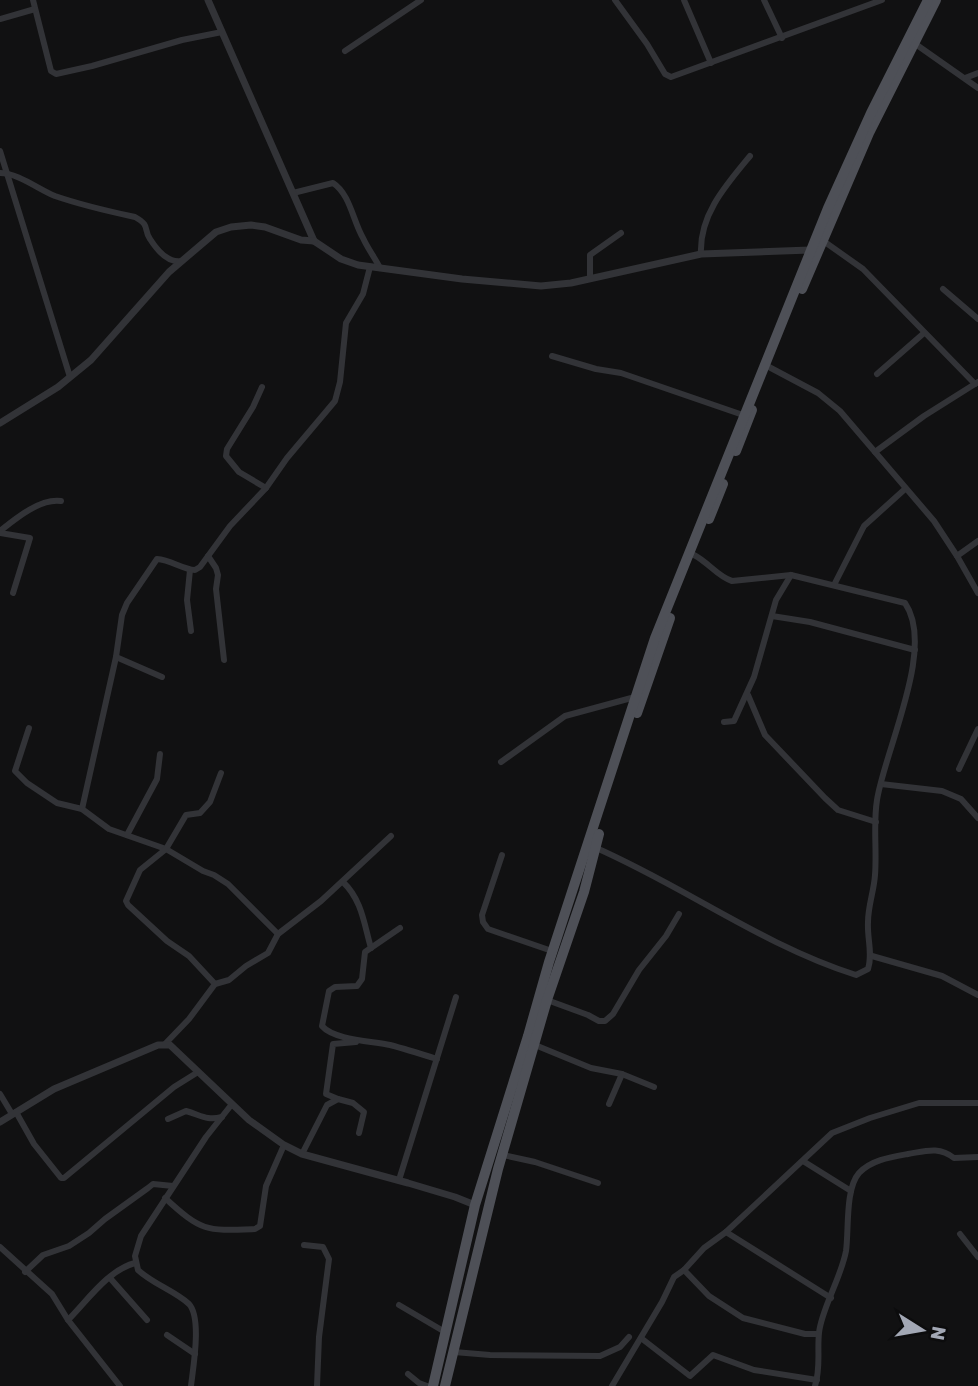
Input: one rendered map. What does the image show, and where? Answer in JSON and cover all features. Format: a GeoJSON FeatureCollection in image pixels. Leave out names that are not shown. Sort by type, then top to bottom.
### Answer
{"type":"FeatureCollection","features":[{"type":"Feature","properties":{"kind":"main road"},"geometry":{"type":"LineString","coordinates":[[433,1386],[475,1205],[552,951],[592,846],[639,706],[743,415],[810,250],[840,179],[928,0]]}},
{"type":"Feature","properties":{"kind":"main road"},"geometry":{"type":"LineString","coordinates":[[445,1386],[503,1155],[547,1000],[584,892],[592,846],[635,697],[664,616],[822,240],[869,133],[936,0]]}},
{"type":"Feature","properties":{"kind":"street"},"geometry":{"type":"LineString","coordinates":[[33,0],[51,71],[56,74],[222,32]]}},
{"type":"Feature","properties":{"kind":"street"},"geometry":{"type":"LineString","coordinates":[[208,0],[314,241]]}},
{"type":"Feature","properties":{"kind":"street"},"geometry":{"type":"LineString","coordinates":[[345,51],[421,0]]}},
{"type":"Feature","properties":{"kind":"street"},"geometry":{"type":"LineString","coordinates":[[615,0],[667,77],[882,0]]}},
{"type":"Feature","properties":{"kind":"street"},"geometry":{"type":"LineString","coordinates":[[684,0],[711,63]]}},
{"type":"Feature","properties":{"kind":"street"},"geometry":{"type":"LineString","coordinates":[[764,0],[782,38]]}},
{"type":"Feature","properties":{"kind":"street"},"geometry":{"type":"LineString","coordinates":[[0,19],[35,9]]}},
{"type":"Feature","properties":{"kind":"street"},"geometry":{"type":"LineString","coordinates":[[914,43],[978,88]]}},
{"type":"Feature","properties":{"kind":"street"},"geometry":{"type":"LineString","coordinates":[[965,78],[978,73]]}},
{"type":"Feature","properties":{"kind":"street"},"geometry":{"type":"LineString","coordinates":[[0,151],[3,173],[70,377]]}},
{"type":"Feature","properties":{"kind":"street"},"geometry":{"type":"LineString","coordinates":[[701,254],[700,240],[713,206],[750,156]]}},
{"type":"Feature","properties":{"kind":"street"},"geometry":{"type":"LineString","coordinates":[[3,173],[80,205],[135,217],[148,229],[149,238],[164,257],[176,262],[183,261]]}},
{"type":"Feature","properties":{"kind":"street"},"geometry":{"type":"LineString","coordinates":[[293,193],[336,184],[346,197],[363,239],[380,268]]}},
{"type":"Feature","properties":{"kind":"street"},"geometry":{"type":"LineString","coordinates":[[0,423],[91,360],[169,272],[216,232],[231,227],[265,227],[301,240],[314,241],[341,259],[370,267],[517,285],[551,285],[590,279],[701,254],[810,250]]}},
{"type":"Feature","properties":{"kind":"street"},"geometry":{"type":"LineString","coordinates":[[301,240],[308,228]]}},
{"type":"Feature","properties":{"kind":"street"},"geometry":{"type":"LineString","coordinates":[[590,279],[590,255],[621,233]]}},
{"type":"Feature","properties":{"kind":"street"},"geometry":{"type":"LineString","coordinates":[[822,240],[863,269],[924,334],[977,383],[924,416],[875,452]]}},
{"type":"Feature","properties":{"kind":"street"},"geometry":{"type":"LineString","coordinates":[[82,808],[116,657],[122,615],[127,603],[157,559],[195,570],[230,526],[266,488],[287,458],[335,401],[340,382],[346,323],[363,294],[370,267]]}},
{"type":"Feature","properties":{"kind":"street"},"geometry":{"type":"LineString","coordinates":[[943,289],[978,319]]}},
{"type":"Feature","properties":{"kind":"street"},"geometry":{"type":"LineString","coordinates":[[877,374],[924,334]]}},
{"type":"Feature","properties":{"kind":"street"},"geometry":{"type":"LineString","coordinates":[[552,356],[621,373],[743,415]]}},
{"type":"Feature","properties":{"kind":"street"},"geometry":{"type":"LineString","coordinates":[[769,367],[805,385],[840,411],[934,521],[978,593]]}},
{"type":"Feature","properties":{"kind":"street"},"geometry":{"type":"LineString","coordinates":[[262,387],[227,449],[226,456],[239,472],[266,488]]}},
{"type":"Feature","properties":{"kind":"street"},"geometry":{"type":"LineString","coordinates":[[834,585],[864,526],[905,488]]}},
{"type":"Feature","properties":{"kind":"street"},"geometry":{"type":"LineString","coordinates":[[0,532],[42,504],[53,500],[61,501]]}},
{"type":"Feature","properties":{"kind":"street"},"geometry":{"type":"LineString","coordinates":[[0,532],[30,538],[13,593]]}},
{"type":"Feature","properties":{"kind":"street"},"geometry":{"type":"LineString","coordinates":[[957,555],[978,541]]}},
{"type":"Feature","properties":{"kind":"street"},"geometry":{"type":"LineString","coordinates":[[592,846],[620,858],[711,909],[808,958],[856,975],[868,970],[872,956],[867,930],[875,881],[877,800],[912,671],[916,638],[913,621],[905,603],[791,575],[732,581],[724,579],[694,555]]}},
{"type":"Feature","properties":{"kind":"street"},"geometry":{"type":"LineString","coordinates":[[208,556],[218,575],[216,589],[224,660]]}},
{"type":"Feature","properties":{"kind":"street"},"geometry":{"type":"LineString","coordinates":[[190,570],[187,600],[191,631]]}},
{"type":"Feature","properties":{"kind":"street"},"geometry":{"type":"LineString","coordinates":[[724,722],[734,720],[748,695],[776,600],[791,575]]}},
{"type":"Feature","properties":{"kind":"street"},"geometry":{"type":"LineString","coordinates":[[772,616],[810,622],[915,650]]}},
{"type":"Feature","properties":{"kind":"street"},"geometry":{"type":"LineString","coordinates":[[116,657],[162,677]]}},
{"type":"Feature","properties":{"kind":"street"},"geometry":{"type":"LineString","coordinates":[[748,695],[765,735],[825,798],[838,810],[876,822]]}},
{"type":"Feature","properties":{"kind":"street"},"geometry":{"type":"LineString","coordinates":[[500,762],[565,716],[635,697]]}},
{"type":"Feature","properties":{"kind":"street"},"geometry":{"type":"LineString","coordinates":[[29,728],[16,768],[17,773],[57,803],[82,808],[110,829],[166,849],[229,884],[278,934]]}},
{"type":"Feature","properties":{"kind":"street"},"geometry":{"type":"LineString","coordinates":[[959,769],[978,729]]}},
{"type":"Feature","properties":{"kind":"street"},"geometry":{"type":"LineString","coordinates":[[127,835],[157,779],[160,754]]}},
{"type":"Feature","properties":{"kind":"street"},"geometry":{"type":"LineString","coordinates":[[215,984],[189,956],[167,941],[128,905],[128,895],[140,870],[166,849],[186,815],[200,813],[210,802],[221,774]]}},
{"type":"Feature","properties":{"kind":"street"},"geometry":{"type":"LineString","coordinates":[[881,784],[942,791],[961,799],[978,818]]}},
{"type":"Feature","properties":{"kind":"street"},"geometry":{"type":"LineString","coordinates":[[0,1122],[54,1089],[122,1059],[165,1044],[190,1018],[215,984],[229,980],[246,965],[268,953],[278,934],[343,882],[391,836]]}},
{"type":"Feature","properties":{"kind":"street"},"geometry":{"type":"LineString","coordinates":[[502,855],[482,915],[483,922],[488,929],[552,951]]}},
{"type":"Feature","properties":{"kind":"street"},"geometry":{"type":"LineString","coordinates":[[343,882],[353,891],[359,902],[371,948]]}},
{"type":"Feature","properties":{"kind":"street"},"geometry":{"type":"LineString","coordinates":[[547,1000],[598,1021],[605,1021],[613,1014],[642,965],[666,936],[679,914]]}},
{"type":"Feature","properties":{"kind":"street"},"geometry":{"type":"LineString","coordinates":[[400,928],[365,952],[360,983],[354,988],[335,987],[329,991],[322,1026],[330,1032],[362,1041],[387,1044],[437,1059]]}},
{"type":"Feature","properties":{"kind":"street"},"geometry":{"type":"LineString","coordinates":[[872,956],[942,976],[978,995]]}},
{"type":"Feature","properties":{"kind":"street"},"geometry":{"type":"LineString","coordinates":[[399,1180],[456,997]]}},
{"type":"Feature","properties":{"kind":"street"},"geometry":{"type":"LineString","coordinates":[[359,1133],[364,1112],[353,1103],[326,1094],[333,1044],[362,1041]]}},
{"type":"Feature","properties":{"kind":"street"},"geometry":{"type":"LineString","coordinates":[[165,1044],[177,1050],[232,1104],[264,1132],[284,1145],[302,1154],[399,1180],[475,1205]]}},
{"type":"Feature","properties":{"kind":"street"},"geometry":{"type":"LineString","coordinates":[[535,1045],[591,1068],[622,1074],[654,1087]]}},
{"type":"Feature","properties":{"kind":"street"},"geometry":{"type":"LineString","coordinates":[[0,1094],[34,1144],[61,1178],[64,1178],[174,1087],[198,1072]]}},
{"type":"Feature","properties":{"kind":"street"},"geometry":{"type":"LineString","coordinates":[[608,1104],[622,1074]]}},
{"type":"Feature","properties":{"kind":"street"},"geometry":{"type":"LineString","coordinates":[[302,1154],[327,1105],[338,1099]]}},
{"type":"Feature","properties":{"kind":"street"},"geometry":{"type":"LineString","coordinates":[[612,1386],[674,1277],[832,1133],[919,1103],[978,1103]]}},
{"type":"Feature","properties":{"kind":"street"},"geometry":{"type":"LineString","coordinates":[[191,1386],[195,1354],[193,1309],[143,1275],[135,1264],[136,1248],[173,1186],[232,1104]]}},
{"type":"Feature","properties":{"kind":"street"},"geometry":{"type":"LineString","coordinates":[[168,1119],[186,1111],[210,1120],[222,1117]]}},
{"type":"Feature","properties":{"kind":"street"},"geometry":{"type":"LineString","coordinates":[[165,1198],[188,1219],[208,1230],[255,1229],[260,1226],[266,1186],[284,1145]]}},
{"type":"Feature","properties":{"kind":"street"},"geometry":{"type":"LineString","coordinates":[[641,1338],[690,1376],[713,1355],[754,1370],[816,1383],[820,1354],[818,1334],[845,1254],[851,1191],[857,1175],[866,1167],[884,1159],[935,1150],[945,1150],[954,1158],[978,1157]]}},
{"type":"Feature","properties":{"kind":"street"},"geometry":{"type":"LineString","coordinates":[[503,1155],[535,1162],[598,1183]]}},
{"type":"Feature","properties":{"kind":"street"},"geometry":{"type":"LineString","coordinates":[[803,1161],[851,1191]]}},
{"type":"Feature","properties":{"kind":"street"},"geometry":{"type":"LineString","coordinates":[[25,1272],[43,1255],[69,1246],[153,1185],[173,1186]]}},
{"type":"Feature","properties":{"kind":"street"},"geometry":{"type":"LineString","coordinates":[[726,1232],[831,1298]]}},
{"type":"Feature","properties":{"kind":"street"},"geometry":{"type":"LineString","coordinates":[[960,1234],[978,1257]]}},
{"type":"Feature","properties":{"kind":"street"},"geometry":{"type":"LineString","coordinates":[[304,1245],[323,1247],[329,1259],[319,1337],[317,1386]]}},
{"type":"Feature","properties":{"kind":"street"},"geometry":{"type":"LineString","coordinates":[[0,1247],[52,1294],[68,1320],[120,1386]]}},
{"type":"Feature","properties":{"kind":"street"},"geometry":{"type":"LineString","coordinates":[[68,1320],[110,1278],[125,1266],[135,1264]]}},
{"type":"Feature","properties":{"kind":"street"},"geometry":{"type":"LineString","coordinates":[[684,1270],[709,1296],[743,1318],[805,1334],[818,1334]]}},
{"type":"Feature","properties":{"kind":"street"},"geometry":{"type":"LineString","coordinates":[[110,1278],[148,1320]]}},
{"type":"Feature","properties":{"kind":"street"},"geometry":{"type":"LineString","coordinates":[[399,1306],[445,1332]]}},
{"type":"Feature","properties":{"kind":"street"},"geometry":{"type":"LineString","coordinates":[[167,1335],[195,1354]]}},
{"type":"Feature","properties":{"kind":"street"},"geometry":{"type":"LineString","coordinates":[[454,1352],[600,1356],[620,1347],[629,1336]]}},
{"type":"Feature","properties":{"kind":"street"},"geometry":{"type":"LineString","coordinates":[[408,1374],[427,1386]]}}]}
